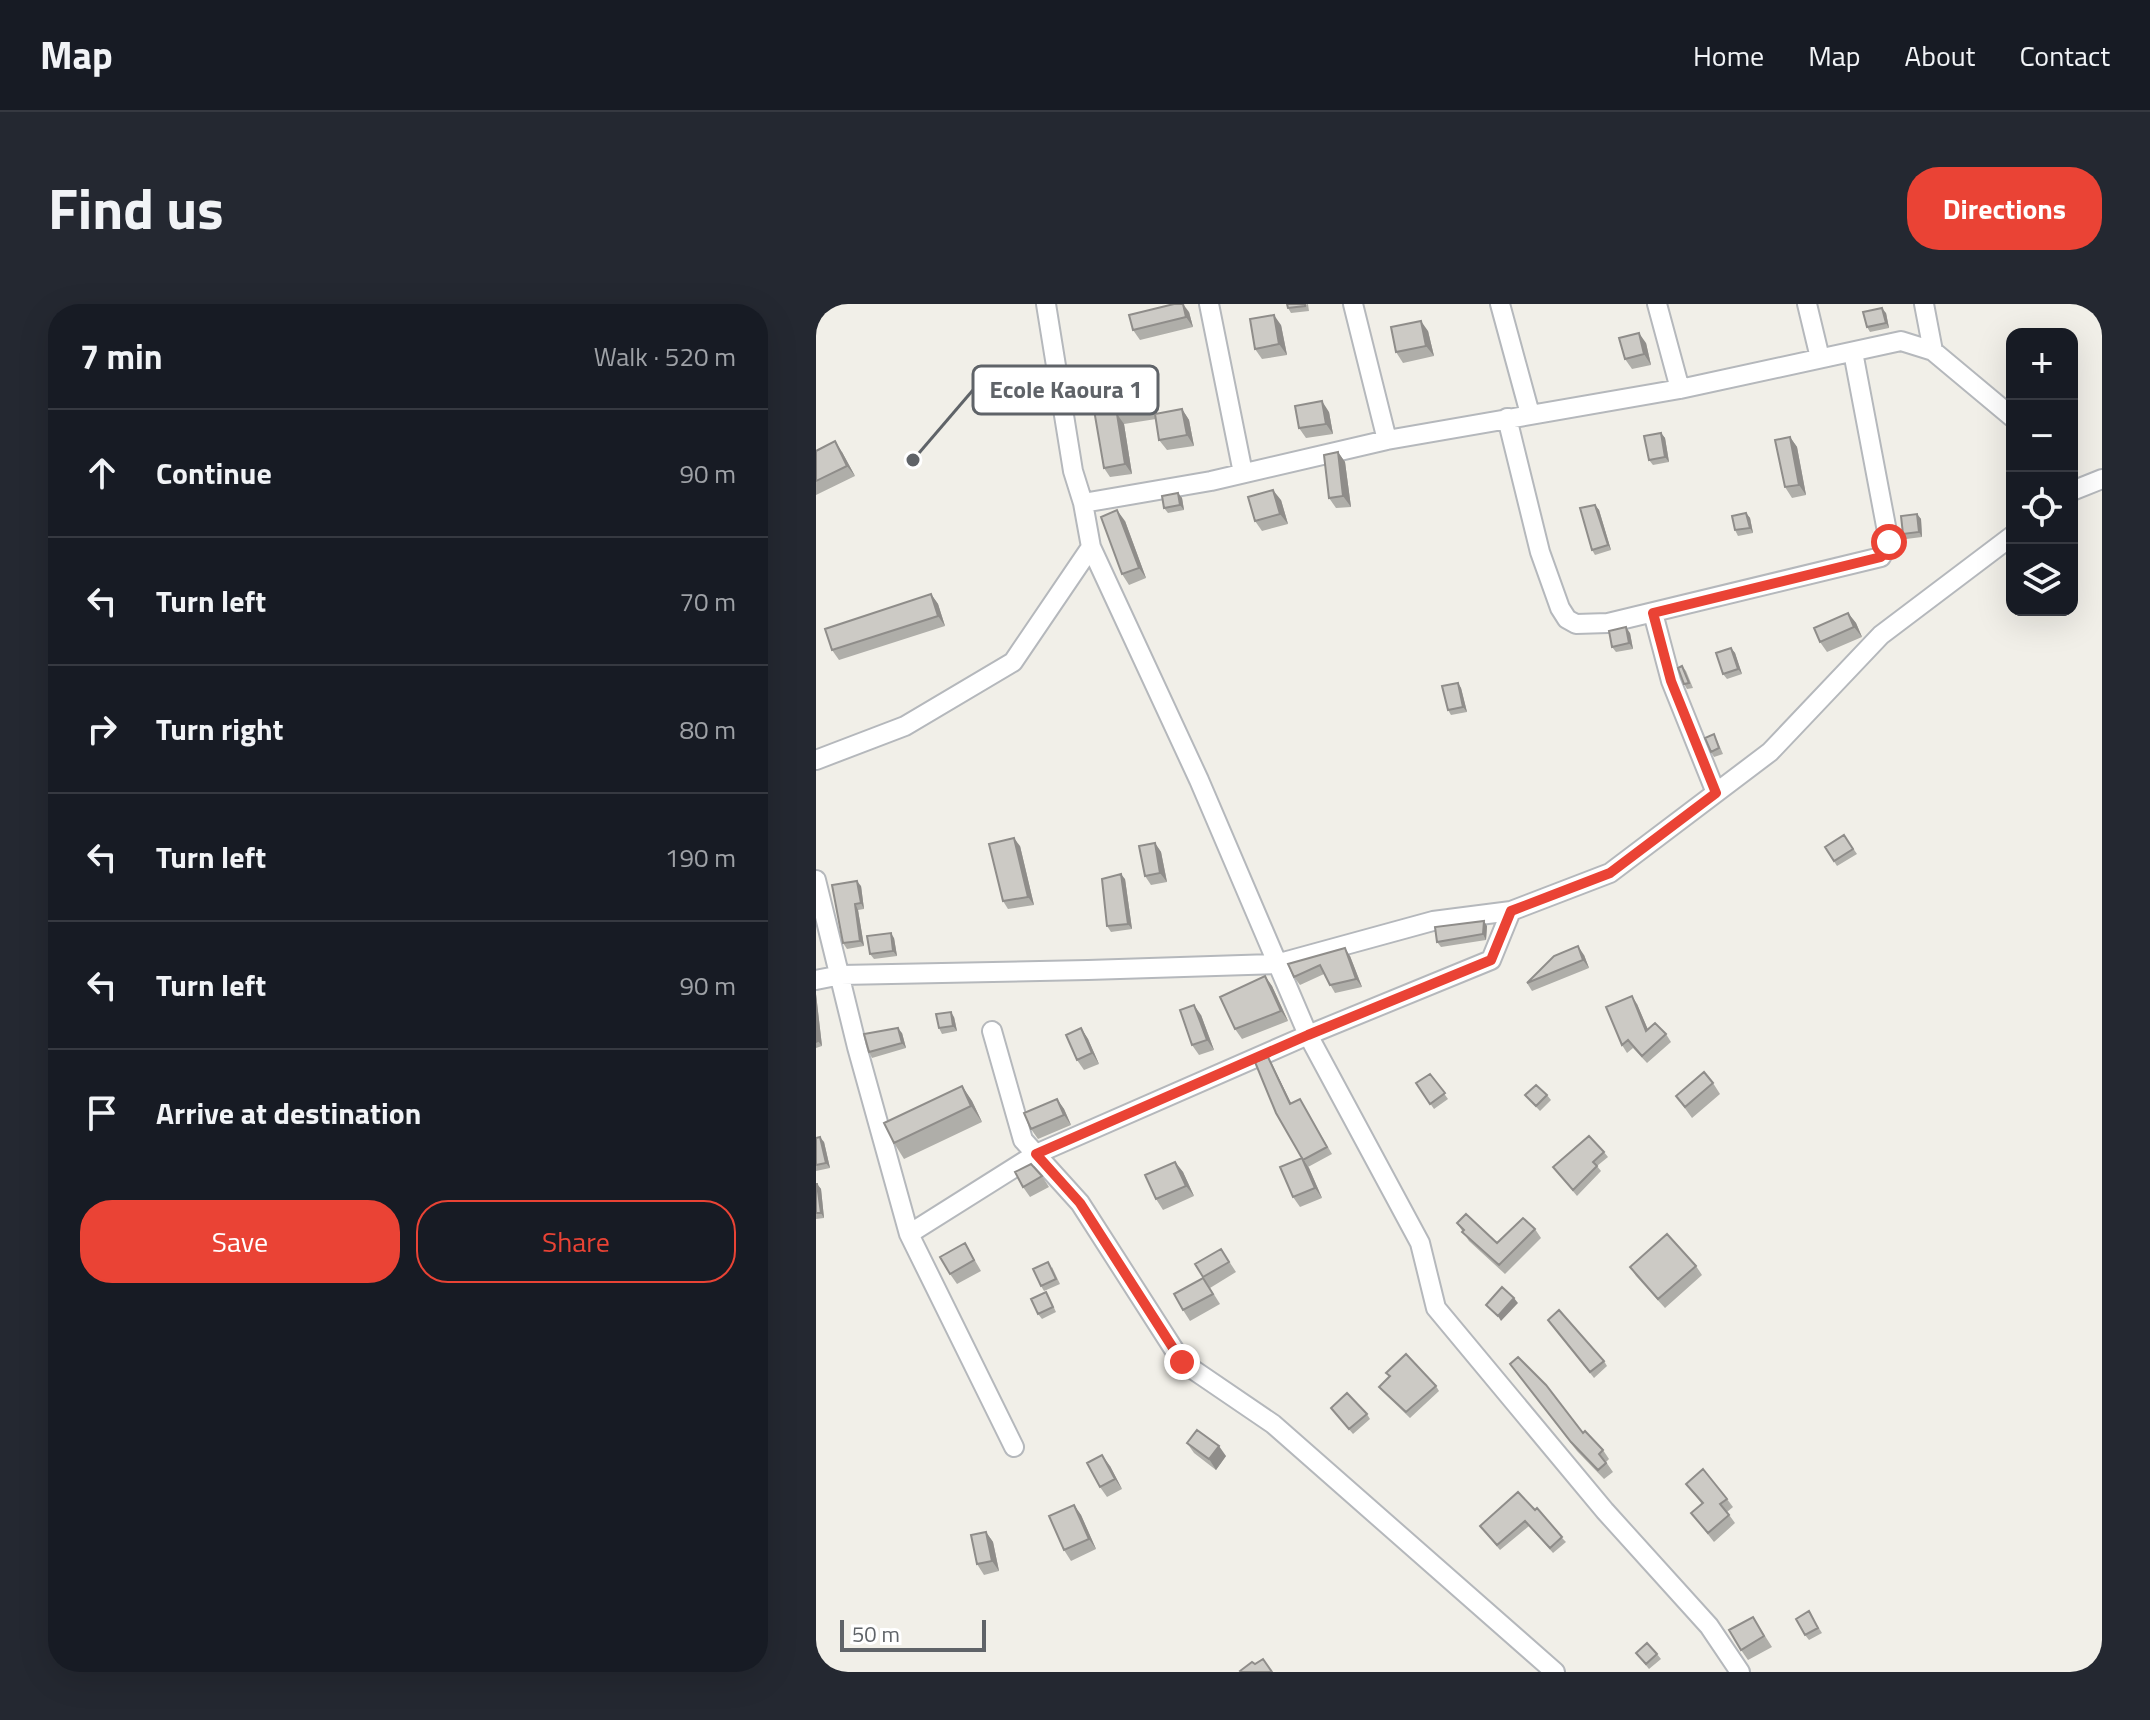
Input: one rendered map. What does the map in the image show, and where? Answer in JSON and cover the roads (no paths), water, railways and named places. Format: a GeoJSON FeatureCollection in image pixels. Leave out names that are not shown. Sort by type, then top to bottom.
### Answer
{"type":"FeatureCollection","features":[{"type":"Feature","properties":{"kind":"street"},"geometry":{"type":"LineString","coordinates":[[1046,304],[1073,471],[1091,547],[1199,780],[1308,1035],[1420,1243],[1436,1308],[1605,1511],[1709,1626],[1740,1672]]}},
{"type":"Feature","properties":{"kind":"street"},"geometry":{"type":"LineString","coordinates":[[1209,304],[1243,473]]}},
{"type":"Feature","properties":{"kind":"street"},"geometry":{"type":"LineString","coordinates":[[1353,304],[1387,440]]}},
{"type":"Feature","properties":{"kind":"street"},"geometry":{"type":"LineString","coordinates":[[1500,304],[1530,414]]}},
{"type":"Feature","properties":{"kind":"street"},"geometry":{"type":"LineString","coordinates":[[1657,304],[1680,389]]}},
{"type":"Feature","properties":{"kind":"street"},"geometry":{"type":"LineString","coordinates":[[1807,304],[1820,358]]}},
{"type":"Feature","properties":{"kind":"street"},"geometry":{"type":"LineString","coordinates":[[1924,304],[1933,351]]}},
{"type":"Feature","properties":{"kind":"street"},"geometry":{"type":"LineString","coordinates":[[1083,503],[1243,473],[1387,440],[1680,389],[1901,341],[1933,351],[2006,412]]}},
{"type":"Feature","properties":{"kind":"street"},"geometry":{"type":"LineString","coordinates":[[1507,418],[1540,552],[1560,608],[1567,619],[1576,624],[1608,623],[1881,557],[1889,542],[1853,352]]}},
{"type":"Feature","properties":{"kind":"street"},"geometry":{"type":"LineString","coordinates":[[2078,486],[2102,479]]}},
{"type":"Feature","properties":{"kind":"street"},"geometry":{"type":"LineString","coordinates":[[816,980],[841,975],[1276,964],[1433,921],[1511,911],[1610,873],[1770,752],[1881,635],[2006,541]]}},
{"type":"Feature","properties":{"kind":"street"},"geometry":{"type":"LineString","coordinates":[[816,760],[905,726],[1013,662],[1091,547]]}},
{"type":"Feature","properties":{"kind":"street"},"geometry":{"type":"LineString","coordinates":[[1653,613],[1671,681],[1716,793]]}},
{"type":"Feature","properties":{"kind":"street"},"geometry":{"type":"LineString","coordinates":[[816,880],[857,1047],[909,1234],[1014,1447]]}},
{"type":"Feature","properties":{"kind":"street"},"geometry":{"type":"LineString","coordinates":[[909,1234],[1036,1154],[1308,1035],[1491,960],[1511,911]]}},
{"type":"Feature","properties":{"kind":"street"},"geometry":{"type":"LineString","coordinates":[[992,1031],[1023,1140],[1080,1203],[1182,1362],[1273,1424],[1555,1672]]}},
{"type":"Feature","properties":{"kind":"place","name":"Ecole Kaoura 1"},"geometry":{"type":"Point","coordinates":[913,460]}}]}
